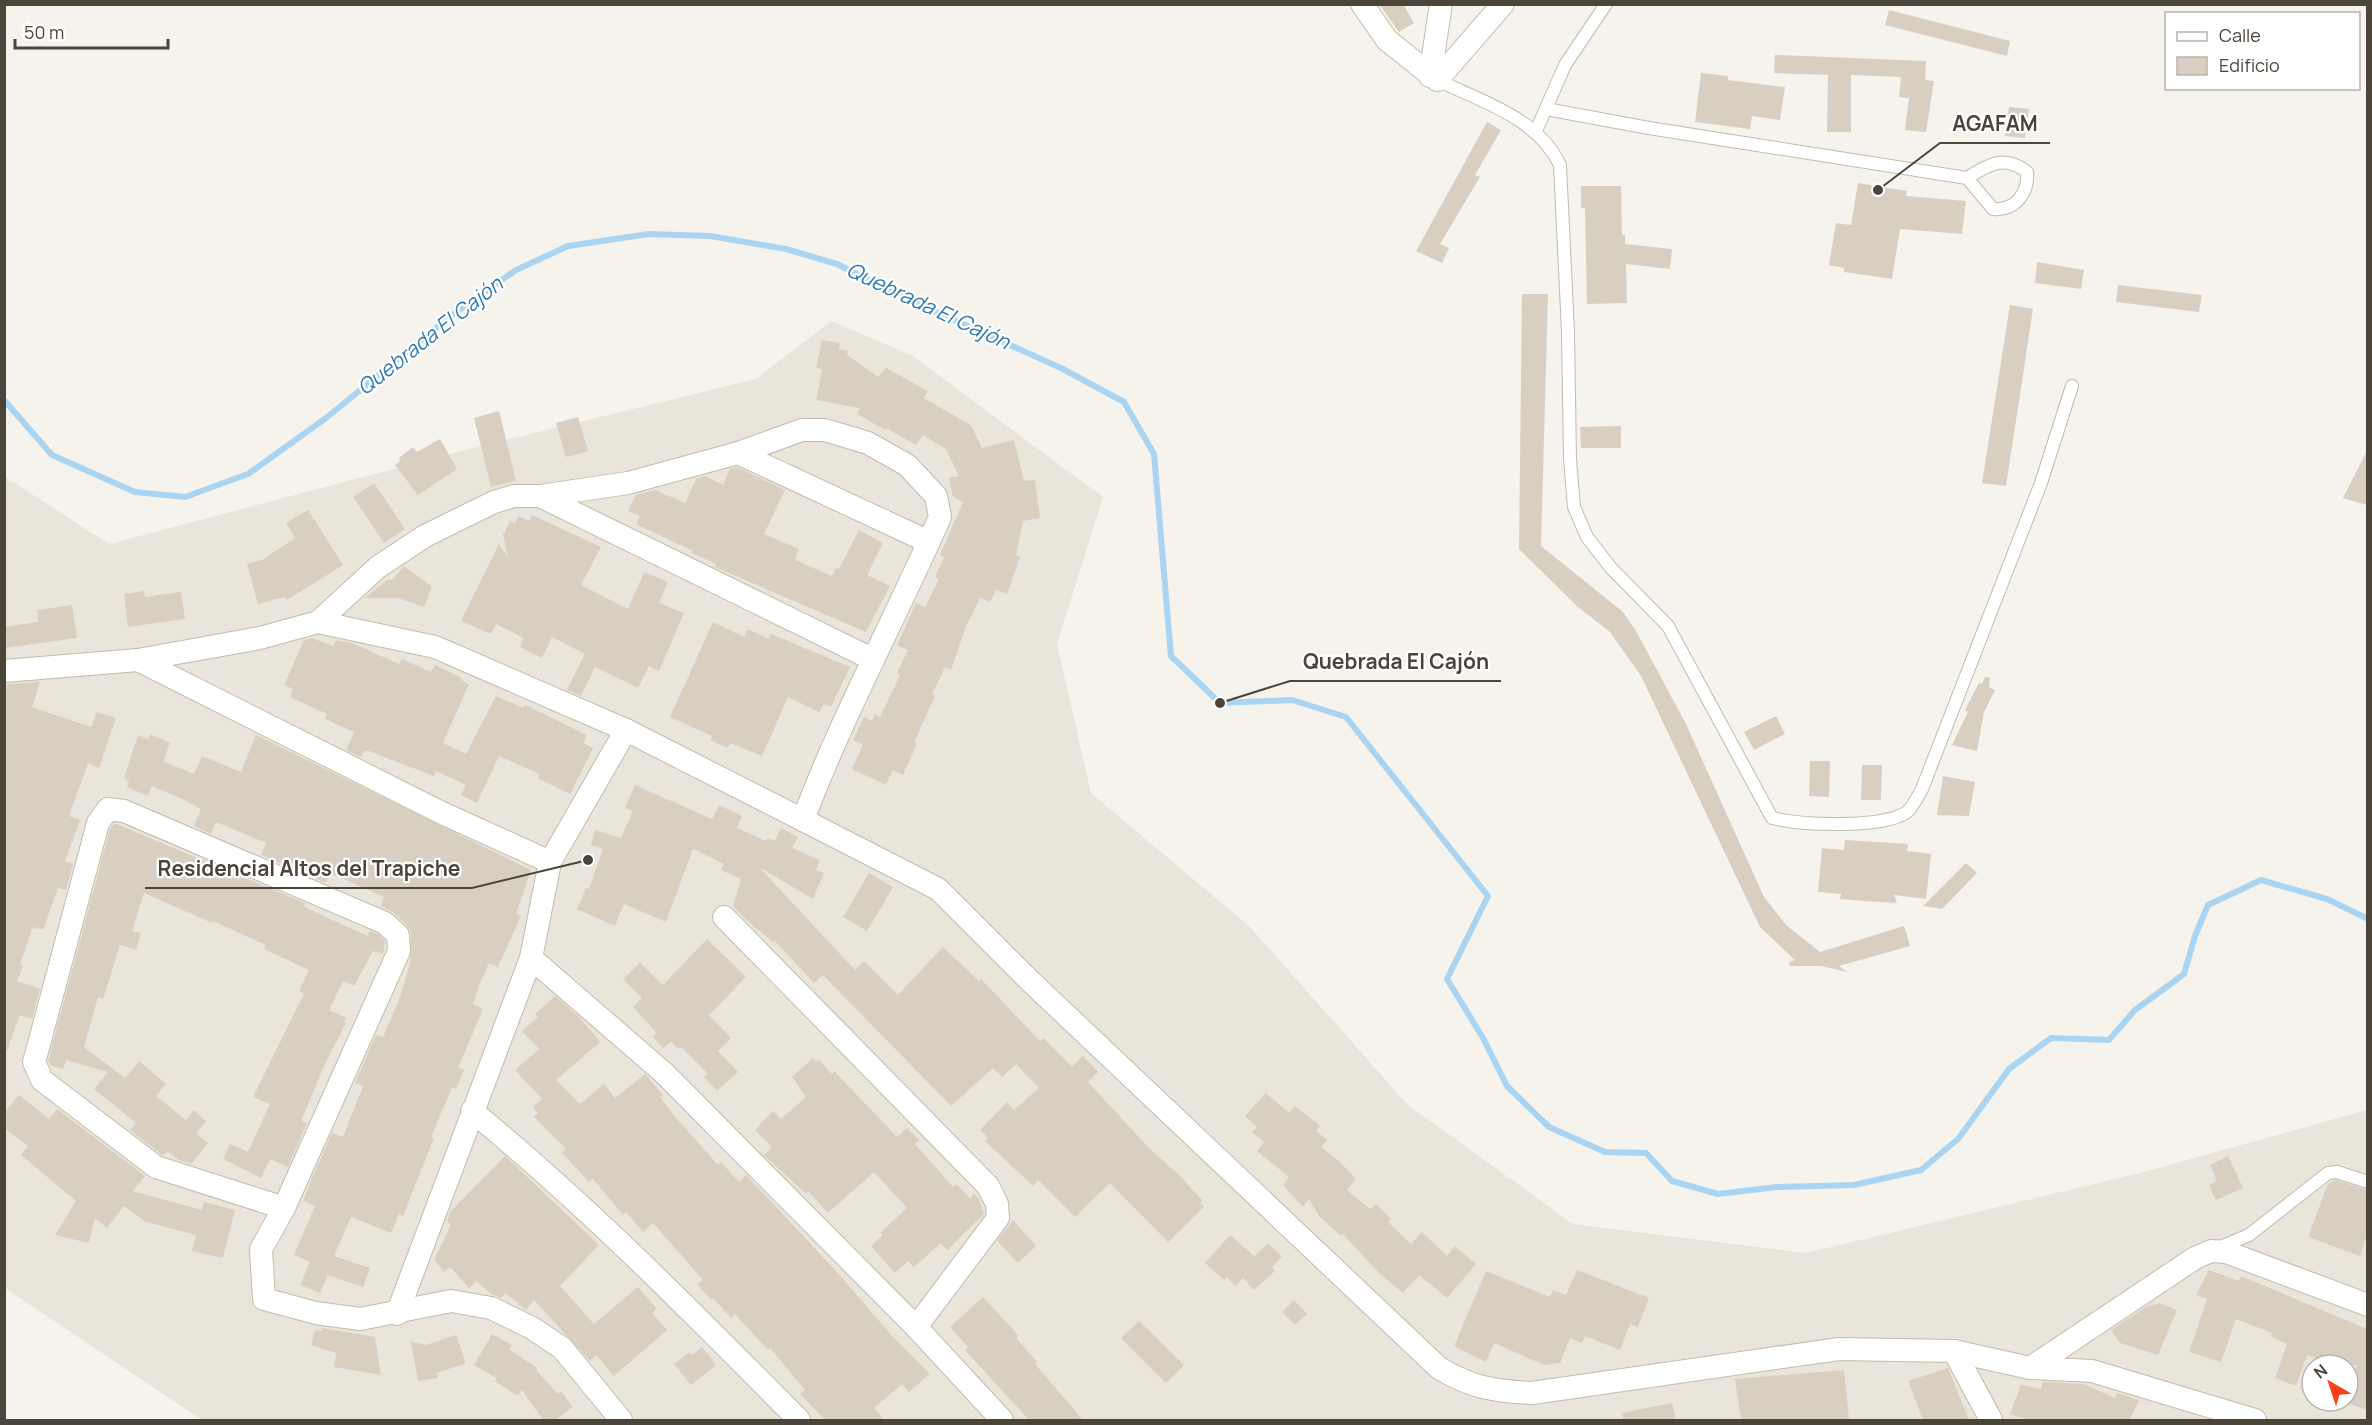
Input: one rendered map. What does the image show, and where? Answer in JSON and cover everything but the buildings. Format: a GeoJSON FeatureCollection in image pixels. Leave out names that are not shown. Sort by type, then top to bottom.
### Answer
{"type":"FeatureCollection","features":[{"type":"Feature","properties":{"kind":"street"},"geometry":{"type":"LineString","coordinates":[[1362,4],[1387,40],[1434,78]]}},
{"type":"Feature","properties":{"kind":"street"},"geometry":{"type":"LineString","coordinates":[[1434,78],[1441,4]]}},
{"type":"Feature","properties":{"kind":"street"},"geometry":{"type":"LineString","coordinates":[[1434,78],[1503,4]]}},
{"type":"Feature","properties":{"kind":"street"},"geometry":{"type":"LineString","coordinates":[[4,671],[138,660],[260,638],[318,622],[378,567],[425,536],[494,502],[514,496],[540,496],[628,483],[738,453],[802,430],[825,430],[868,443],[907,465],[936,496],[940,518],[872,659],[822,771],[803,820]]}},
{"type":"Feature","properties":{"kind":"street"},"geometry":{"type":"LineString","coordinates":[[738,453],[929,542]]}},
{"type":"Feature","properties":{"kind":"street"},"geometry":{"type":"LineString","coordinates":[[540,496],[872,659]]}},
{"type":"Feature","properties":{"kind":"street"},"geometry":{"type":"LineString","coordinates":[[318,622],[435,647],[626,729],[938,889],[1028,979],[1439,1368],[1463,1383],[1500,1391],[1532,1393],[1839,1349],[1954,1351],[2030,1368],[2092,1371],[2254,1420]]}},
{"type":"Feature","properties":{"kind":"street"},"geometry":{"type":"LineString","coordinates":[[138,660],[440,812],[550,862]]}},
{"type":"Feature","properties":{"kind":"street"},"geometry":{"type":"LineString","coordinates":[[397,1314],[531,958],[550,862],[626,729]]}},
{"type":"Feature","properties":{"kind":"street"},"geometry":{"type":"LineString","coordinates":[[284,1208],[156,1167],[42,1080],[34,1062],[98,823],[108,809],[124,811],[374,919],[399,935],[399,951],[284,1208],[261,1249],[264,1299],[316,1313],[360,1319],[397,1314],[451,1301],[491,1308],[532,1328],[562,1348],[621,1420]]}},
{"type":"Feature","properties":{"kind":"street"},"geometry":{"type":"LineString","coordinates":[[724,917],[988,1186],[993,1195],[997,1204],[998,1218],[916,1327]]}},
{"type":"Feature","properties":{"kind":"street"},"geometry":{"type":"LineString","coordinates":[[531,958],[664,1073],[916,1327],[1002,1420]]}},
{"type":"Feature","properties":{"kind":"street"},"geometry":{"type":"LineString","coordinates":[[472,1111],[535,1162],[659,1280],[799,1420]]}},
{"type":"Feature","properties":{"kind":"street"},"geometry":{"type":"LineString","coordinates":[[2030,1368],[2175,1271],[2211,1251],[2226,1252],[2367,1305]]}},
{"type":"Feature","properties":{"kind":"street"},"geometry":{"type":"LineString","coordinates":[[1954,1351],[1991,1420]]}},
{"type":"Feature","properties":{"kind":"lane"},"geometry":{"type":"LineString","coordinates":[[1536,131],[1565,65],[1606,4]]}},
{"type":"Feature","properties":{"kind":"lane"},"geometry":{"type":"LineString","coordinates":[[1434,78],[1504,112],[1536,131],[1552,148],[1560,165],[1569,332],[1570,459],[1574,507],[1587,537],[1611,568],[1668,626],[1772,818],[1831,825],[1894,818],[1908,811],[1922,789],[2037,494],[2072,386]]}},
{"type":"Feature","properties":{"kind":"lane"},"geometry":{"type":"LineString","coordinates":[[1546,109],[1648,128],[1966,178],[2001,162],[2015,162],[2027,172],[2028,181],[2023,194],[2015,204],[2004,210],[1993,209],[1966,178]]}},
{"type":"Feature","properties":{"kind":"lane"},"geometry":{"type":"LineString","coordinates":[[2211,1251],[2248,1235],[2328,1173],[2337,1172],[2367,1182]]}},
{"type":"Feature","properties":{"kind":"shaded area"},"geometry":{"type":"Polygon","coordinates":[[[831,321],[913,356],[1103,497],[1057,644],[1091,793],[1250,927],[1407,1104],[1573,1224],[1806,1253],[2140,1173],[2367,1110],[2367,1420],[202,1420],[5,1288],[4,476],[109,544],[485,445],[756,379],[831,321]]]}},
{"type":"Feature","properties":{"kind":"waterway","name":"Quebrada El Cajón"},"geometry":{"type":"LineString","coordinates":[[4,400],[52,455],[135,492],[185,497],[248,474],[326,418],[456,312],[516,270],[568,246],[649,234],[710,236],[786,249],[837,264],[890,291],[1061,368],[1124,402],[1154,454],[1171,656],[1220,703],[1292,700],[1346,717],[1488,896],[1447,979],[1483,1038],[1507,1086],[1549,1127],[1605,1152],[1646,1153],[1672,1181],[1718,1194],[1777,1187],[1854,1185],[1921,1170],[1958,1139],[2009,1069],[2051,1038],[2109,1040],[2135,1010],[2184,974],[2195,936],[2208,905],[2261,880],[2327,899],[2368,919]]}},
{"type":"Feature","properties":{"kind":"place","name":"AGAFAM"},"geometry":{"type":"Point","coordinates":[1878,190]}},
{"type":"Feature","properties":{"kind":"place","name":"Quebrada El Cajón"},"geometry":{"type":"Point","coordinates":[1220,703]}},
{"type":"Feature","properties":{"kind":"place","name":"Residencial Altos del Trapiche"},"geometry":{"type":"Point","coordinates":[588,860]}}]}
